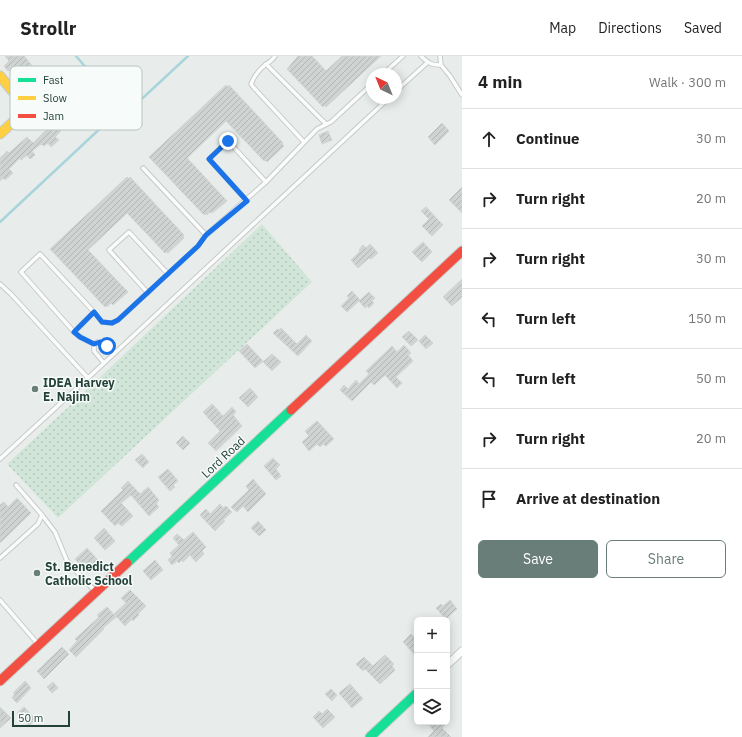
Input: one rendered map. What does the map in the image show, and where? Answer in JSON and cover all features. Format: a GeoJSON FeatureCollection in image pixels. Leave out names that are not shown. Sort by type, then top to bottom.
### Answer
{"type":"FeatureCollection","features":[{"type":"Feature","properties":{"kind":"street"},"geometry":{"type":"LineString","coordinates":[[0,76],[10,88]]}},
{"type":"Feature","properties":{"kind":"street"},"geometry":{"type":"LineString","coordinates":[[0,134],[10,125]]}},
{"type":"Feature","properties":{"kind":"street","name":"Lord Road"},"geometry":{"type":"LineString","coordinates":[[0,681],[462,251]]}},
{"type":"Feature","properties":{"kind":"street"},"geometry":{"type":"LineString","coordinates":[[450,662],[462,651]]}},
{"type":"Feature","properties":{"kind":"street"},"geometry":{"type":"LineString","coordinates":[[370,737],[414,696]]}},
{"type":"Feature","properties":{"kind":"lane"},"geometry":{"type":"LineString","coordinates":[[275,56],[274,59],[266,64],[253,77],[251,84],[304,142]]}},
{"type":"Feature","properties":{"kind":"lane"},"geometry":{"type":"LineString","coordinates":[[390,68],[403,56]]}},
{"type":"Feature","properties":{"kind":"lane"},"geometry":{"type":"LineString","coordinates":[[421,56],[427,63],[432,65],[441,65]]}},
{"type":"Feature","properties":{"kind":"lane"},"geometry":{"type":"LineString","coordinates":[[440,56],[441,65],[462,95]]}},
{"type":"Feature","properties":{"kind":"lane"},"geometry":{"type":"LineString","coordinates":[[402,86],[427,63]]}},
{"type":"Feature","properties":{"kind":"lane"},"geometry":{"type":"LineString","coordinates":[[266,64],[326,124]]}},
{"type":"Feature","properties":{"kind":"lane"},"geometry":{"type":"LineString","coordinates":[[115,352],[103,344],[97,342],[94,344],[80,337],[74,332],[21,272],[40,254],[102,322],[112,323],[118,320],[198,246],[206,235],[247,201],[317,129],[331,122],[366,90]]}},
{"type":"Feature","properties":{"kind":"lane"},"geometry":{"type":"LineString","coordinates":[[0,460],[383,104]]}},
{"type":"Feature","properties":{"kind":"lane"},"geometry":{"type":"LineString","coordinates":[[247,201],[209,159],[228,141],[266,182]]}},
{"type":"Feature","properties":{"kind":"lane"},"geometry":{"type":"LineString","coordinates":[[143,168],[206,235]]}},
{"type":"Feature","properties":{"kind":"lane"},"geometry":{"type":"LineString","coordinates":[[148,292],[109,250],[129,232],[168,274]]}},
{"type":"Feature","properties":{"kind":"lane"},"geometry":{"type":"LineString","coordinates":[[0,284],[88,378]]}},
{"type":"Feature","properties":{"kind":"lane"},"geometry":{"type":"LineString","coordinates":[[74,332],[94,312]]}},
{"type":"Feature","properties":{"kind":"lane"},"geometry":{"type":"LineString","coordinates":[[94,344],[94,351],[104,363]]}},
{"type":"Feature","properties":{"kind":"lane"},"geometry":{"type":"LineString","coordinates":[[16,485],[55,532],[67,561],[96,592]]}},
{"type":"Feature","properties":{"kind":"lane"},"geometry":{"type":"LineString","coordinates":[[0,558],[38,524],[42,515]]}},
{"type":"Feature","properties":{"kind":"lane"},"geometry":{"type":"LineString","coordinates":[[0,600],[39,644]]}},
{"type":"Feature","properties":{"kind":"green space"},"geometry":{"type":"Polygon","coordinates":[[[262,224],[312,282],[58,518],[7,464],[262,224]]]}},
{"type":"Feature","properties":{"kind":"building"},"geometry":{"type":"Polygon","coordinates":[[[5,56],[24,56],[32,66],[10,66],[10,70],[8,71],[4,66],[9,61],[5,56]]]}},
{"type":"Feature","properties":{"kind":"building"},"geometry":{"type":"Polygon","coordinates":[[[298,56],[312,56],[326,71],[342,56],[381,56],[368,68],[366,68],[366,70],[326,107],[325,105],[323,107],[287,69],[298,56]]]}},
{"type":"Feature","properties":{"kind":"building"},"geometry":{"type":"Polygon","coordinates":[[[226,85],[228,87],[229,85],[283,143],[282,144],[284,146],[267,162],[265,160],[264,161],[226,121],[187,158],[227,201],[212,213],[210,212],[207,215],[204,215],[149,157],[226,85]]]}},
{"type":"Feature","properties":{"kind":"building"},"geometry":{"type":"Polygon","coordinates":[[[442,123],[449,131],[435,145],[428,137],[442,123]]]}},
{"type":"Feature","properties":{"kind":"building"},"geometry":{"type":"Polygon","coordinates":[[[46,130],[61,131],[55,137],[59,140],[51,147],[48,143],[44,146],[41,144],[32,151],[35,155],[30,159],[27,155],[21,160],[20,158],[9,169],[13,173],[5,180],[3,178],[0,181],[0,158],[7,151],[9,153],[27,137],[33,143],[46,130]]]}},
{"type":"Feature","properties":{"kind":"building"},"geometry":{"type":"Polygon","coordinates":[[[328,131],[332,140],[322,144],[319,135],[328,131]]]}},
{"type":"Feature","properties":{"kind":"building"},"geometry":{"type":"Polygon","coordinates":[[[127,177],[129,179],[130,177],[184,235],[184,238],[168,253],[165,253],[127,213],[88,250],[128,292],[113,305],[111,303],[105,307],[50,249],[127,177]]]}},
{"type":"Feature","properties":{"kind":"building"},"geometry":{"type":"Polygon","coordinates":[[[462,187],[462,213],[449,200],[462,187]]]}},
{"type":"Feature","properties":{"kind":"building"},"geometry":{"type":"Polygon","coordinates":[[[426,207],[443,225],[432,236],[422,226],[429,219],[421,211],[426,207]]]}},
{"type":"Feature","properties":{"kind":"building"},"geometry":{"type":"Polygon","coordinates":[[[423,242],[432,252],[422,262],[412,252],[423,242]]]}},
{"type":"Feature","properties":{"kind":"building"},"geometry":{"type":"Polygon","coordinates":[[[370,244],[378,253],[371,259],[369,258],[358,268],[351,260],[360,251],[359,250],[363,245],[366,248],[370,244]]]}},
{"type":"Feature","properties":{"kind":"building"},"geometry":{"type":"Polygon","coordinates":[[[462,279],[462,297],[452,306],[443,297],[462,279]]]}},
{"type":"Feature","properties":{"kind":"building"},"geometry":{"type":"Polygon","coordinates":[[[352,291],[360,300],[347,312],[341,306],[349,298],[347,296],[352,291]]]}},
{"type":"Feature","properties":{"kind":"building"},"geometry":{"type":"Polygon","coordinates":[[[369,292],[375,298],[372,301],[374,303],[369,308],[367,306],[365,308],[359,301],[369,292]]]}},
{"type":"Feature","properties":{"kind":"building"},"geometry":{"type":"Polygon","coordinates":[[[281,328],[297,344],[306,335],[312,341],[298,356],[273,333],[281,328]]]}},
{"type":"Feature","properties":{"kind":"building"},"geometry":{"type":"Polygon","coordinates":[[[409,331],[418,340],[411,346],[402,337],[409,331]]]}},
{"type":"Feature","properties":{"kind":"building"},"geometry":{"type":"Polygon","coordinates":[[[425,335],[433,343],[426,349],[419,341],[425,335]]]}},
{"type":"Feature","properties":{"kind":"building"},"geometry":{"type":"Polygon","coordinates":[[[247,344],[263,361],[255,368],[239,351],[247,344]]]}},
{"type":"Feature","properties":{"kind":"building"},"geometry":{"type":"Polygon","coordinates":[[[404,345],[411,353],[408,355],[413,361],[396,377],[402,383],[397,388],[385,375],[374,385],[371,382],[352,401],[340,390],[344,385],[348,389],[356,380],[359,384],[369,374],[366,371],[392,346],[397,352],[404,345]]]}},
{"type":"Feature","properties":{"kind":"building"},"geometry":{"type":"Polygon","coordinates":[[[272,354],[281,362],[272,371],[263,362],[272,354]]]}},
{"type":"Feature","properties":{"kind":"building"},"geometry":{"type":"Polygon","coordinates":[[[250,388],[258,397],[248,407],[239,398],[250,388]]]}},
{"type":"Feature","properties":{"kind":"building"},"geometry":{"type":"Polygon","coordinates":[[[212,404],[223,416],[232,407],[236,412],[233,415],[242,426],[216,451],[208,443],[220,431],[203,412],[212,404]]]}},
{"type":"Feature","properties":{"kind":"building"},"geometry":{"type":"Polygon","coordinates":[[[317,421],[334,439],[326,446],[323,444],[320,447],[317,444],[309,451],[302,442],[309,436],[305,431],[317,421]]]}},
{"type":"Feature","properties":{"kind":"building"},"geometry":{"type":"Polygon","coordinates":[[[183,436],[190,443],[183,450],[176,443],[183,436]]]}},
{"type":"Feature","properties":{"kind":"building"},"geometry":{"type":"Polygon","coordinates":[[[142,454],[149,462],[143,468],[135,460],[142,454]]]}},
{"type":"Feature","properties":{"kind":"building"},"geometry":{"type":"Polygon","coordinates":[[[273,458],[280,465],[276,469],[281,476],[276,480],[264,466],[273,458]]]}},
{"type":"Feature","properties":{"kind":"building"},"geometry":{"type":"Polygon","coordinates":[[[168,469],[178,481],[173,485],[175,487],[170,491],[158,477],[168,469]]]}},
{"type":"Feature","properties":{"kind":"building"},"geometry":{"type":"Polygon","coordinates":[[[253,479],[266,494],[248,512],[243,506],[237,512],[231,507],[249,490],[246,486],[253,479]]]}},
{"type":"Feature","properties":{"kind":"building"},"geometry":{"type":"Polygon","coordinates":[[[128,481],[140,494],[148,487],[159,500],[156,504],[159,507],[149,516],[131,495],[121,503],[133,516],[122,526],[118,523],[115,526],[101,511],[123,490],[121,488],[128,481]]]}},
{"type":"Feature","properties":{"kind":"building"},"geometry":{"type":"Polygon","coordinates":[[[17,498],[31,513],[0,543],[0,505],[4,502],[8,507],[17,498]]]}},
{"type":"Feature","properties":{"kind":"building"},"geometry":{"type":"Polygon","coordinates":[[[220,504],[223,508],[226,506],[232,512],[223,520],[225,521],[215,531],[200,515],[206,509],[210,514],[220,504]]]}},
{"type":"Feature","properties":{"kind":"building"},"geometry":{"type":"Polygon","coordinates":[[[258,521],[266,530],[259,536],[251,528],[258,521]]]}},
{"type":"Feature","properties":{"kind":"building"},"geometry":{"type":"Polygon","coordinates":[[[104,528],[115,541],[105,550],[94,538],[104,528]]]}},
{"type":"Feature","properties":{"kind":"building"},"geometry":{"type":"Polygon","coordinates":[[[193,532],[206,547],[202,551],[204,554],[196,562],[190,555],[183,562],[182,560],[179,563],[177,561],[172,565],[168,560],[172,556],[170,553],[179,545],[173,538],[177,534],[184,540],[193,532]]]}},
{"type":"Feature","properties":{"kind":"building"},"geometry":{"type":"Polygon","coordinates":[[[87,548],[98,560],[89,567],[87,565],[83,568],[75,559],[87,548]]]}},
{"type":"Feature","properties":{"kind":"building"},"geometry":{"type":"Polygon","coordinates":[[[155,560],[163,570],[151,580],[143,571],[155,560]]]}},
{"type":"Feature","properties":{"kind":"building"},"geometry":{"type":"Polygon","coordinates":[[[130,590],[146,606],[133,621],[132,619],[125,626],[114,614],[126,603],[121,598],[130,590]]]}},
{"type":"Feature","properties":{"kind":"building"},"geometry":{"type":"Polygon","coordinates":[[[450,600],[457,609],[448,617],[444,617],[436,608],[441,604],[443,606],[450,600]]]}},
{"type":"Feature","properties":{"kind":"building"},"geometry":{"type":"Polygon","coordinates":[[[107,607],[116,617],[103,628],[104,629],[76,657],[69,650],[77,641],[75,639],[99,617],[97,615],[107,607]]]}},
{"type":"Feature","properties":{"kind":"building"},"geometry":{"type":"Polygon","coordinates":[[[411,634],[414,637],[414,654],[403,642],[411,634]]]}},
{"type":"Feature","properties":{"kind":"building"},"geometry":{"type":"Polygon","coordinates":[[[62,647],[69,654],[44,679],[37,671],[62,647]]]}},
{"type":"Feature","properties":{"kind":"building"},"geometry":{"type":"Polygon","coordinates":[[[385,655],[394,664],[392,666],[395,670],[380,684],[365,669],[363,671],[356,664],[364,657],[373,666],[385,655]]]}},
{"type":"Feature","properties":{"kind":"building"},"geometry":{"type":"Polygon","coordinates":[[[25,681],[31,688],[17,703],[12,698],[15,694],[13,693],[25,681]]]}},
{"type":"Feature","properties":{"kind":"building"},"geometry":{"type":"Polygon","coordinates":[[[53,682],[58,688],[52,693],[47,687],[53,682]]]}},
{"type":"Feature","properties":{"kind":"building"},"geometry":{"type":"Polygon","coordinates":[[[350,684],[363,699],[352,708],[339,693],[350,684]]]}},
{"type":"Feature","properties":{"kind":"building"},"geometry":{"type":"Polygon","coordinates":[[[331,689],[337,695],[332,701],[325,694],[331,689]]]}},
{"type":"Feature","properties":{"kind":"building"},"geometry":{"type":"Polygon","coordinates":[[[0,707],[11,718],[0,728],[0,707]]]}},
{"type":"Feature","properties":{"kind":"building"},"geometry":{"type":"Polygon","coordinates":[[[24,707],[36,719],[29,726],[17,713],[24,707]]]}},
{"type":"Feature","properties":{"kind":"building"},"geometry":{"type":"Polygon","coordinates":[[[327,709],[335,717],[323,728],[313,717],[319,711],[322,714],[327,709]]]}},
{"type":"Feature","properties":{"kind":"building"},"geometry":{"type":"Polygon","coordinates":[[[429,725],[445,725],[442,728],[451,737],[428,737],[434,731],[429,725]]]}},
{"type":"Feature","properties":{"kind":"waterway"},"geometry":{"type":"LineString","coordinates":[[76,56],[84,66]]}},
{"type":"Feature","properties":{"kind":"waterway"},"geometry":{"type":"LineString","coordinates":[[142,99],[188,56]]}},
{"type":"Feature","properties":{"kind":"waterway"},"geometry":{"type":"LineString","coordinates":[[0,222],[99,130]]}},
{"type":"Feature","properties":{"kind":"traffic: fast"},"geometry":{"type":"LineString","coordinates":[[127,563],[291,410]]}},
{"type":"Feature","properties":{"kind":"traffic: fast"},"geometry":{"type":"LineString","coordinates":[[370,737],[414,696]]}},
{"type":"Feature","properties":{"kind":"traffic: slow"},"geometry":{"type":"LineString","coordinates":[[0,76],[10,88]]}},
{"type":"Feature","properties":{"kind":"traffic: slow"},"geometry":{"type":"LineString","coordinates":[[0,134],[10,125]]}},
{"type":"Feature","properties":{"kind":"traffic: jam"},"geometry":{"type":"LineString","coordinates":[[291,410],[462,251]]}},
{"type":"Feature","properties":{"kind":"traffic: jam"},"geometry":{"type":"LineString","coordinates":[[0,681],[127,563]]}},
{"type":"Feature","properties":{"kind":"place","name":"IDEA Harvey E. Najim"},"geometry":{"type":"Point","coordinates":[35,389]}},
{"type":"Feature","properties":{"kind":"place","name":"St. Benedict Catholic School"},"geometry":{"type":"Point","coordinates":[37,573]}},
{"type":"Feature","properties":{"kind":"route"},"geometry":{"type":"LineString","coordinates":[[107,346],[100,342],[94,344],[78,336],[74,332],[94,312],[102,322],[112,323],[118,320],[198,246],[206,235],[247,201],[209,159],[228,141]]}}]}
